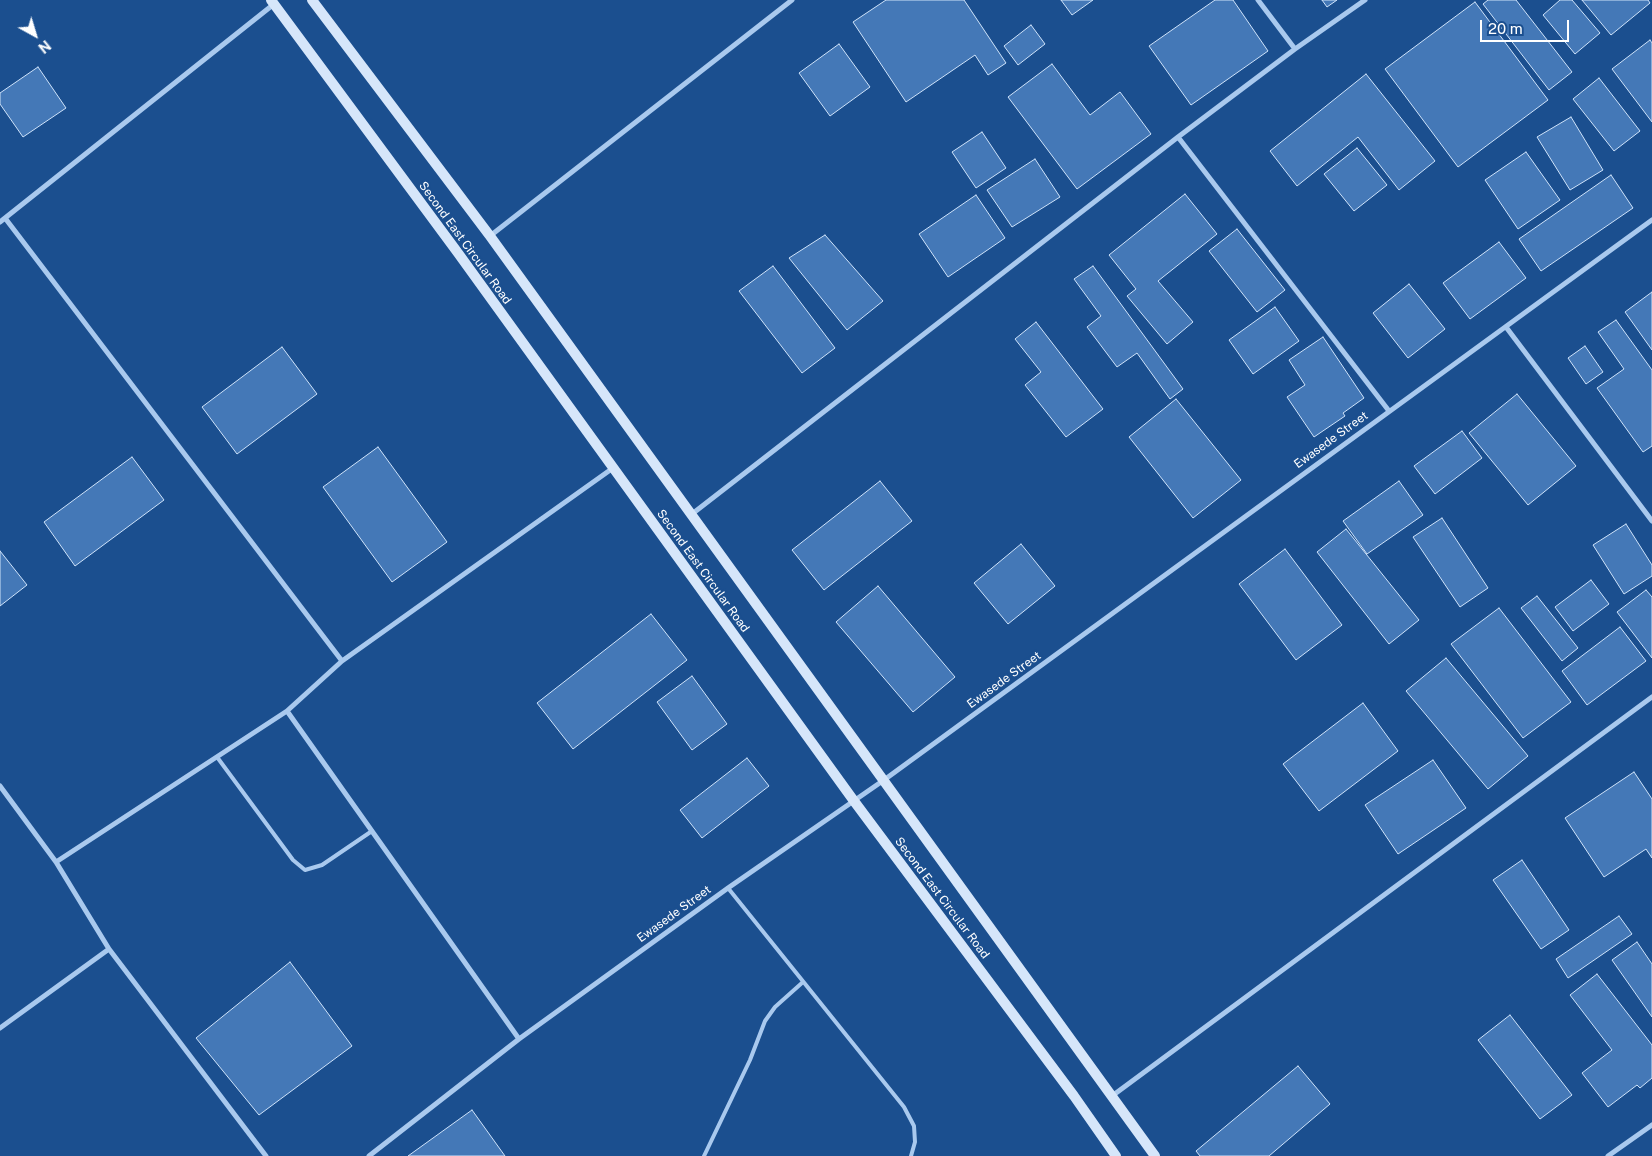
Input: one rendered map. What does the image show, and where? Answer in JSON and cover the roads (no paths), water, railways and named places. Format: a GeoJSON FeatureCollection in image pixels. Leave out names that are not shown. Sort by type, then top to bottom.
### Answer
{"type":"FeatureCollection","features":[{"type":"Feature","properties":{"kind":"main road","name":"Second East Circular Road"},"geometry":{"type":"LineString","coordinates":[[312,0],[490,236],[1156,1156]]}},
{"type":"Feature","properties":{"kind":"main road","name":"Second East Circular Road"},"geometry":{"type":"LineString","coordinates":[[273,2],[614,468],[854,801],[1068,1088],[1116,1156]]}},
{"type":"Feature","properties":{"kind":"street"},"geometry":{"type":"LineString","coordinates":[[490,236],[792,0]]}},
{"type":"Feature","properties":{"kind":"street"},"geometry":{"type":"LineString","coordinates":[[1258,0],[1296,49]]}},
{"type":"Feature","properties":{"kind":"street"},"geometry":{"type":"LineString","coordinates":[[692,514],[1178,137],[1365,0]]}},
{"type":"Feature","properties":{"kind":"street"},"geometry":{"type":"LineString","coordinates":[[0,222],[273,2]]}},
{"type":"Feature","properties":{"kind":"street"},"geometry":{"type":"LineString","coordinates":[[1178,137],[1389,411]]}},
{"type":"Feature","properties":{"kind":"street"},"geometry":{"type":"LineString","coordinates":[[5,218],[342,662]]}},
{"type":"Feature","properties":{"kind":"street","name":"Ewasede Street"},"geometry":{"type":"LineString","coordinates":[[369,1156],[520,1039],[728,888],[884,780],[1652,220]]}},
{"type":"Feature","properties":{"kind":"street"},"geometry":{"type":"LineString","coordinates":[[1506,327],[1652,521]]}},
{"type":"Feature","properties":{"kind":"street"},"geometry":{"type":"LineString","coordinates":[[56,862],[287,711],[342,662],[614,468]]}},
{"type":"Feature","properties":{"kind":"street"},"geometry":{"type":"LineString","coordinates":[[1112,1096],[1652,697]]}},
{"type":"Feature","properties":{"kind":"street"},"geometry":{"type":"LineString","coordinates":[[287,711],[520,1039]]}},
{"type":"Feature","properties":{"kind":"street"},"geometry":{"type":"LineString","coordinates":[[0,786],[56,862],[110,949],[266,1156]]}},
{"type":"Feature","properties":{"kind":"street"},"geometry":{"type":"LineString","coordinates":[[0,1028],[110,949]]}},
{"type":"Feature","properties":{"kind":"street"},"geometry":{"type":"LineString","coordinates":[[1608,1156],[1652,1125]]}},
{"type":"Feature","properties":{"kind":"lane"},"geometry":{"type":"LineString","coordinates":[[216,757],[293,860],[305,870],[322,865],[372,831]]}},
{"type":"Feature","properties":{"kind":"lane"},"geometry":{"type":"LineString","coordinates":[[728,888],[904,1107],[914,1126],[915,1142],[911,1156]]}},
{"type":"Feature","properties":{"kind":"lane"},"geometry":{"type":"LineString","coordinates":[[704,1156],[766,1022],[775,1007],[804,982]]}}]}
